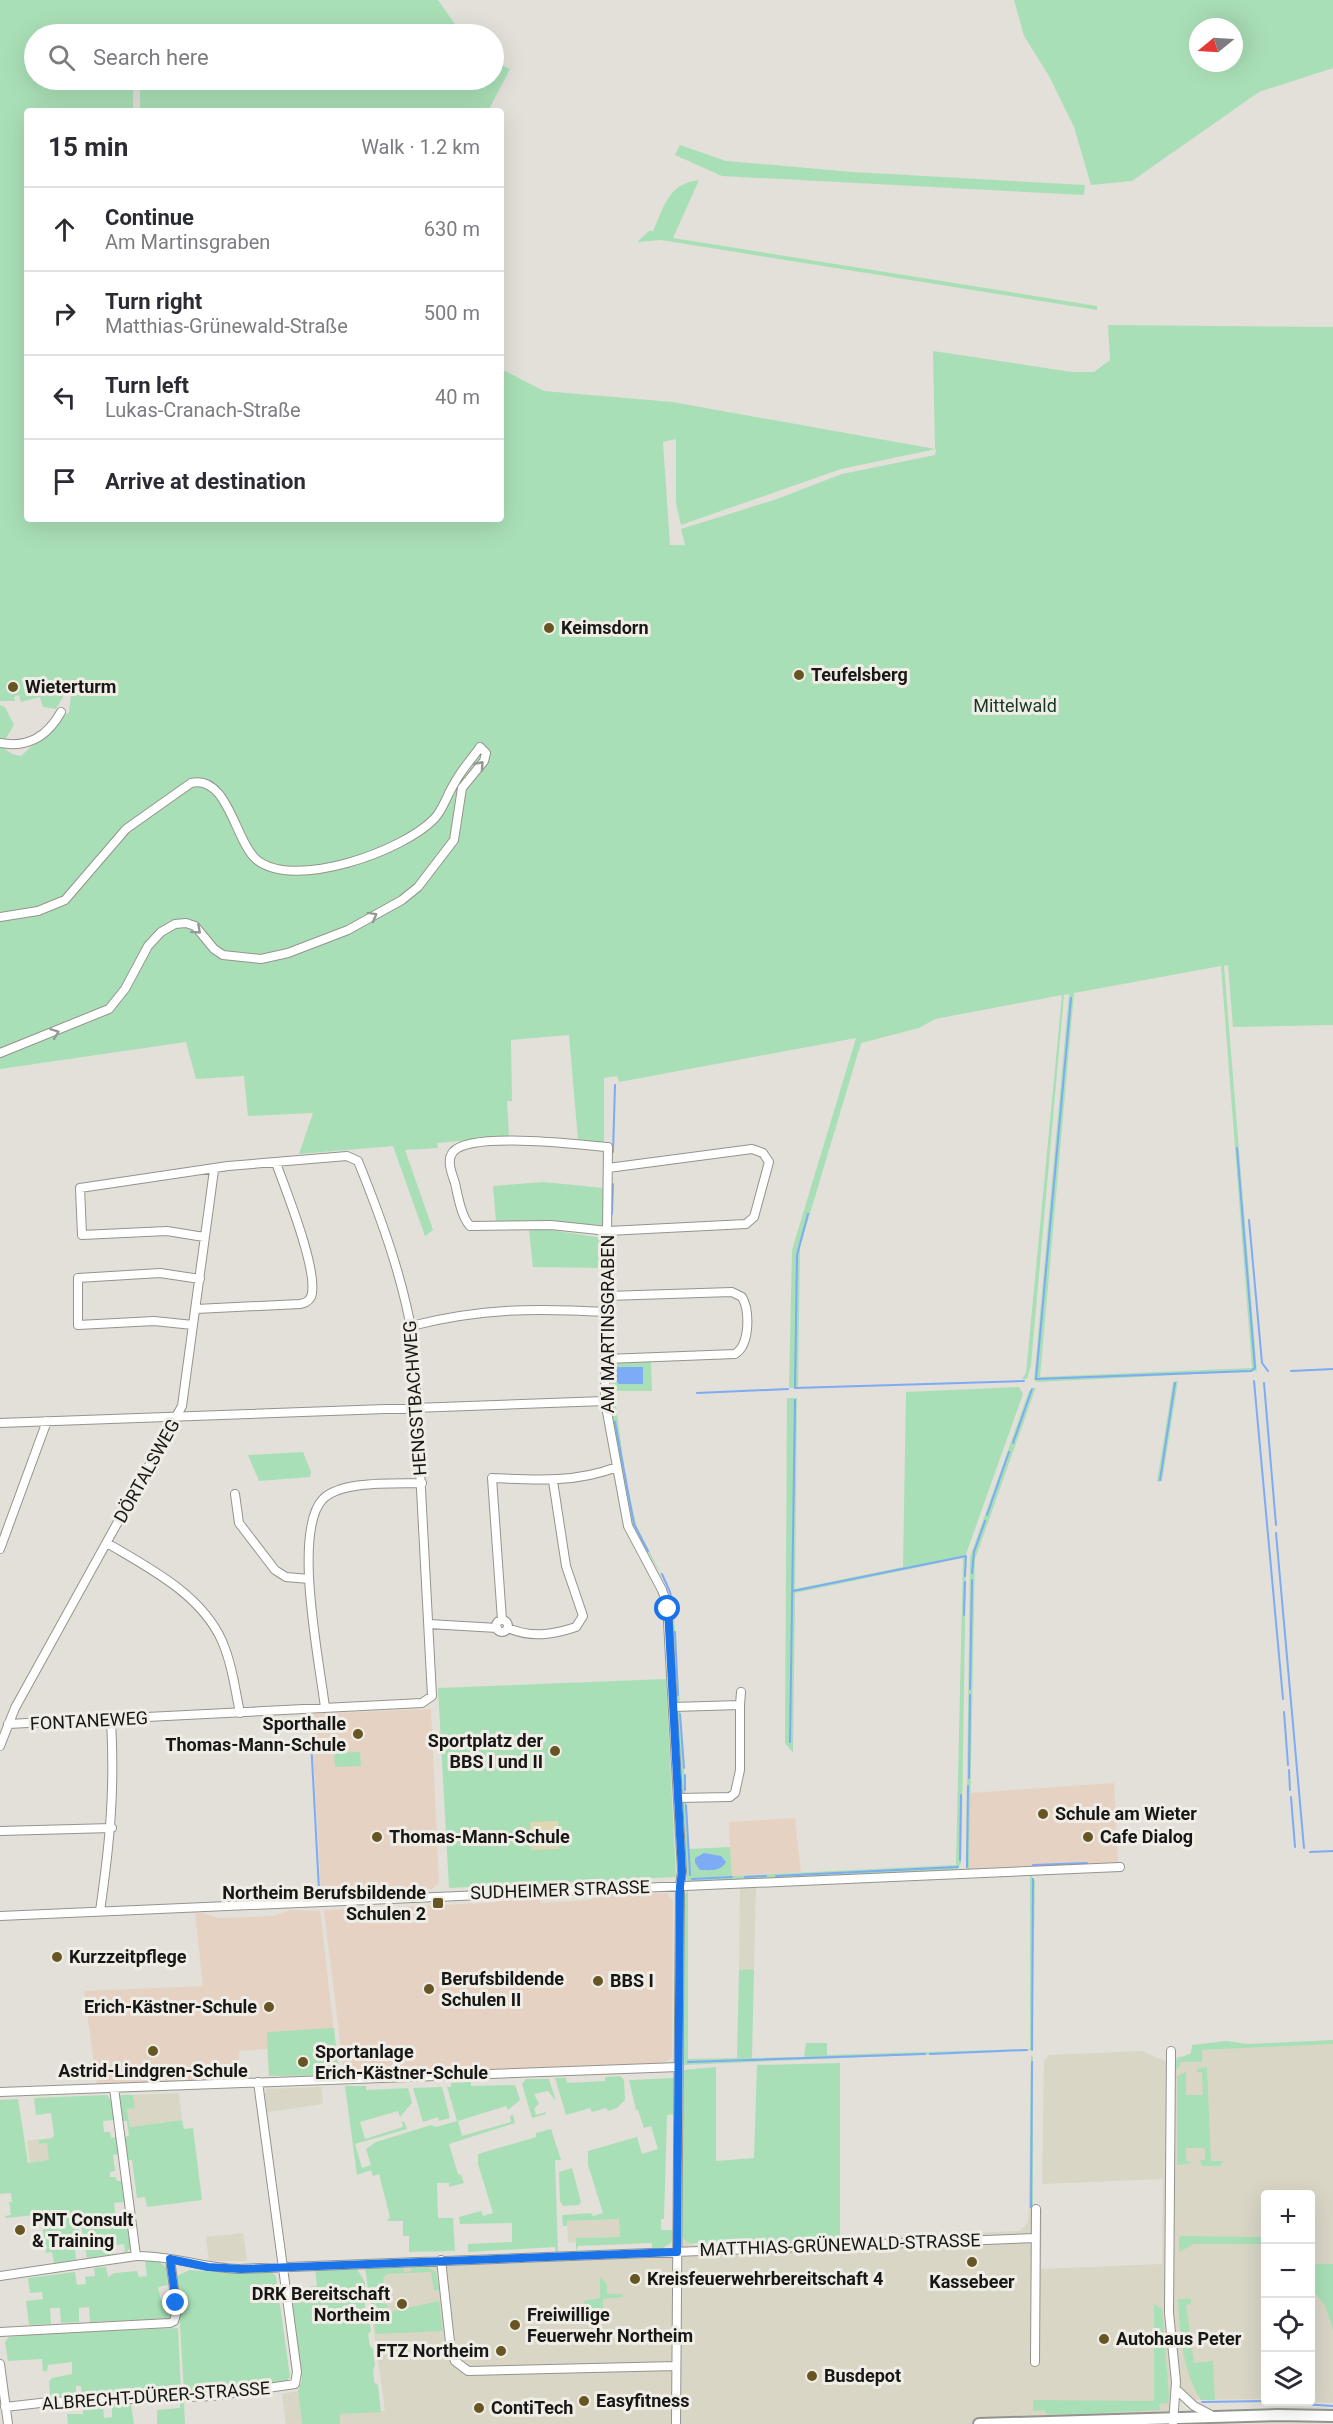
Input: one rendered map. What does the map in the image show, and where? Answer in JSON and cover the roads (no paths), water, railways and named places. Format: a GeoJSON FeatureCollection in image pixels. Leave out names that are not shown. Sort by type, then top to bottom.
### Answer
{"type":"FeatureCollection","features":[{"type":"Feature","properties":{"kind":"main road"},"geometry":{"type":"LineString","coordinates":[[979,2424],[1148,2422],[1214,2417],[1333,2416]]}},
{"type":"Feature","properties":{"kind":"street"},"geometry":{"type":"LineString","coordinates":[[0,743],[21,745],[32,742],[46,732],[61,712]]}},
{"type":"Feature","properties":{"kind":"street"},"geometry":{"type":"LineString","coordinates":[[0,917],[31,913],[65,900],[131,824],[191,783],[203,782],[216,791],[230,810],[246,847],[257,859],[277,870],[294,870],[355,862],[402,842],[436,817],[458,776],[480,747],[486,753],[484,761],[462,788],[454,840],[417,887],[402,900],[348,930],[288,953],[261,959],[223,955],[214,949],[195,926],[186,923],[175,924],[151,941],[125,989],[109,1009],[0,1053]]}},
{"type":"Feature","properties":{"kind":"street","name":"AM MARTINSGRABEN"},"geometry":{"type":"LineString","coordinates":[[608,1231],[551,1225],[470,1226],[465,1217],[450,1162],[452,1153],[456,1149],[486,1142],[531,1141],[608,1147],[608,1231],[605,1401],[629,1529],[665,1598],[682,1872],[680,1886],[676,2424]]}},
{"type":"Feature","properties":{"kind":"street"},"geometry":{"type":"LineString","coordinates":[[608,1168],[752,1149],[763,1153],[769,1162],[754,1217],[746,1224],[608,1231]]}},
{"type":"Feature","properties":{"kind":"street","name":"HENGSTBACHWEG"},"geometry":{"type":"LineString","coordinates":[[204,1237],[167,1231],[82,1235],[80,1188],[293,1161],[347,1156],[358,1161],[388,1243],[411,1326],[418,1407],[433,1693],[429,1700],[422,1703]]}},
{"type":"Feature","properties":{"kind":"street"},"geometry":{"type":"LineString","coordinates":[[196,1309],[300,1304],[308,1302],[312,1295],[308,1255],[276,1163]]}},
{"type":"Feature","properties":{"kind":"street","name":"DÖRTALSWEG"},"geometry":{"type":"LineString","coordinates":[[0,1746],[8,1724],[182,1406],[214,1170]]}},
{"type":"Feature","properties":{"kind":"street"},"geometry":{"type":"LineString","coordinates":[[193,1324],[154,1321],[78,1325],[78,1278],[160,1273],[200,1279]]}},
{"type":"Feature","properties":{"kind":"street"},"geometry":{"type":"LineString","coordinates":[[606,1359],[735,1354],[742,1349],[745,1342],[746,1309],[742,1297],[732,1292],[607,1296]]}},
{"type":"Feature","properties":{"kind":"street"},"geometry":{"type":"LineString","coordinates":[[411,1326],[460,1315],[498,1310],[607,1312]]}},
{"type":"Feature","properties":{"kind":"street"},"geometry":{"type":"LineString","coordinates":[[0,1423],[605,1401]]}},
{"type":"Feature","properties":{"kind":"street"},"geometry":{"type":"LineString","coordinates":[[0,1549],[46,1421]]}},
{"type":"Feature","properties":{"kind":"street"},"geometry":{"type":"LineString","coordinates":[[502,1620],[492,1478],[554,1480],[600,1474],[616,1467]]}},
{"type":"Feature","properties":{"kind":"street"},"geometry":{"type":"LineString","coordinates":[[502,1620],[507,1623],[508,1628],[521,1634],[554,1635],[576,1627],[583,1616],[566,1566],[554,1480]]}},
{"type":"Feature","properties":{"kind":"street"},"geometry":{"type":"LineString","coordinates":[[325,1708],[307,1554],[312,1522],[323,1499],[348,1486],[422,1483]]}},
{"type":"Feature","properties":{"kind":"street"},"geometry":{"type":"LineString","coordinates":[[235,1494],[239,1523],[275,1570],[286,1577],[309,1578]]}},
{"type":"Feature","properties":{"kind":"street"},"geometry":{"type":"LineString","coordinates":[[107,1543],[175,1586],[207,1618],[225,1649],[240,1713]]}},
{"type":"Feature","properties":{"kind":"street"},"geometry":{"type":"LineString","coordinates":[[497,1628],[498,1622],[502,1620]]}},
{"type":"Feature","properties":{"kind":"street"},"geometry":{"type":"LineString","coordinates":[[429,1624],[497,1628],[502,1632],[508,1628]]}},
{"type":"Feature","properties":{"kind":"street"},"geometry":{"type":"LineString","coordinates":[[678,1798],[730,1797],[735,1793],[740,1770],[741,1692]]}},
{"type":"Feature","properties":{"kind":"street","name":"FONTANEWEG"},"geometry":{"type":"LineString","coordinates":[[8,1724],[422,1703]]}},
{"type":"Feature","properties":{"kind":"street"},"geometry":{"type":"LineString","coordinates":[[673,1707],[740,1705]]}},
{"type":"Feature","properties":{"kind":"street"},"geometry":{"type":"LineString","coordinates":[[100,1911],[112,1828],[114,1772],[111,1720]]}},
{"type":"Feature","properties":{"kind":"street"},"geometry":{"type":"LineString","coordinates":[[0,1832],[112,1828]]}},
{"type":"Feature","properties":{"kind":"street","name":"SUDHEIMER STRASSE"},"geometry":{"type":"LineString","coordinates":[[0,1916],[1120,1867]]}},
{"type":"Feature","properties":{"kind":"street"},"geometry":{"type":"LineString","coordinates":[[1171,2050],[1168,2313],[1176,2382],[1176,2421]]}},
{"type":"Feature","properties":{"kind":"street"},"geometry":{"type":"LineString","coordinates":[[0,2092],[679,2067]]}},
{"type":"Feature","properties":{"kind":"street"},"geometry":{"type":"LineString","coordinates":[[258,2082],[282,2267]]}},
{"type":"Feature","properties":{"kind":"street"},"geometry":{"type":"LineString","coordinates":[[114,2088],[136,2256]]}},
{"type":"Feature","properties":{"kind":"street"},"geometry":{"type":"LineString","coordinates":[[1035,2362],[1036,2209]]}},
{"type":"Feature","properties":{"kind":"street","name":"MATTHIAS-GRÜNEWALD-STRASSE"},"geometry":{"type":"LineString","coordinates":[[0,2276],[136,2256],[170,2259],[220,2268],[282,2267],[1035,2238]]}},
{"type":"Feature","properties":{"kind":"street"},"geometry":{"type":"LineString","coordinates":[[0,2332],[174,2322],[177,2311],[170,2259]]}},
{"type":"Feature","properties":{"kind":"street"},"geometry":{"type":"LineString","coordinates":[[441,2260],[451,2350],[455,2361],[468,2371],[676,2366]]}},
{"type":"Feature","properties":{"kind":"street","name":"ALBRECHT-DÜRER-STRASSE"},"geometry":{"type":"LineString","coordinates":[[5,2407],[49,2402],[212,2396],[293,2386],[297,2376],[282,2267]]}},
{"type":"Feature","properties":{"kind":"street"},"geometry":{"type":"LineString","coordinates":[[0,2364],[8,2423]]}},
{"type":"Feature","properties":{"kind":"street"},"geometry":{"type":"LineString","coordinates":[[1176,2382],[1179,2392],[1176,2421]]}},
{"type":"Feature","properties":{"kind":"street"},"geometry":{"type":"LineString","coordinates":[[1179,2392],[1194,2406],[1214,2417]]}},
{"type":"Feature","properties":{"kind":"water"},"geometry":{"type":"Polygon","coordinates":[[[616,1367],[643,1367],[643,1384],[619,1384],[616,1381],[616,1367]]]}},
{"type":"Feature","properties":{"kind":"water"},"geometry":{"type":"Polygon","coordinates":[[[704,1853],[721,1856],[726,1862],[718,1869],[700,1870],[695,1863],[695,1858],[704,1853]]]}},
{"type":"Feature","properties":{"kind":"waterway"},"geometry":{"type":"LineString","coordinates":[[1071,998],[1036,1379],[1251,1371],[1255,1368],[1237,1148]]}},
{"type":"Feature","properties":{"kind":"waterway"},"geometry":{"type":"LineString","coordinates":[[613,1152],[615,1085]]}},
{"type":"Feature","properties":{"kind":"waterway"},"geometry":{"type":"LineString","coordinates":[[612,1214],[613,1184]]}},
{"type":"Feature","properties":{"kind":"waterway"},"geometry":{"type":"LineString","coordinates":[[808,1214],[797,1255],[795,1388],[1024,1381]]}},
{"type":"Feature","properties":{"kind":"waterway"},"geometry":{"type":"LineString","coordinates":[[1249,1220],[1262,1363],[1268,1371]]}},
{"type":"Feature","properties":{"kind":"waterway"},"geometry":{"type":"LineString","coordinates":[[611,1280],[612,1247]]}},
{"type":"Feature","properties":{"kind":"waterway"},"geometry":{"type":"LineString","coordinates":[[610,1343],[611,1315]]}},
{"type":"Feature","properties":{"kind":"waterway"},"geometry":{"type":"LineString","coordinates":[[1291,1371],[1333,1369]]}},
{"type":"Feature","properties":{"kind":"waterway"},"geometry":{"type":"LineString","coordinates":[[609,1372],[609,1388],[613,1394]]}},
{"type":"Feature","properties":{"kind":"waterway"},"geometry":{"type":"LineString","coordinates":[[1254,1381],[1283,1699]]}},
{"type":"Feature","properties":{"kind":"waterway"},"geometry":{"type":"LineString","coordinates":[[1160,1480],[1175,1383]]}},
{"type":"Feature","properties":{"kind":"waterway"},"geometry":{"type":"LineString","coordinates":[[1264,1383],[1276,1525]]}},
{"type":"Feature","properties":{"kind":"waterway"},"geometry":{"type":"LineString","coordinates":[[697,1393],[788,1389]]}},
{"type":"Feature","properties":{"kind":"waterway"},"geometry":{"type":"LineString","coordinates":[[1013,1443],[1032,1389]]}},
{"type":"Feature","properties":{"kind":"waterway"},"geometry":{"type":"LineString","coordinates":[[790,1742],[795,1400]]}},
{"type":"Feature","properties":{"kind":"waterway"},"geometry":{"type":"LineString","coordinates":[[615,1422],[634,1524],[648,1551]]}},
{"type":"Feature","properties":{"kind":"waterway"},"geometry":{"type":"LineString","coordinates":[[987,1515],[1009,1452]]}},
{"type":"Feature","properties":{"kind":"waterway"},"geometry":{"type":"LineString","coordinates":[[972,1573],[974,1552],[985,1521]]}},
{"type":"Feature","properties":{"kind":"waterway"},"geometry":{"type":"LineString","coordinates":[[1276,1533],[1304,1848]]}},
{"type":"Feature","properties":{"kind":"waterway"},"geometry":{"type":"LineString","coordinates":[[793,1591],[966,1556],[965,1576]]}},
{"type":"Feature","properties":{"kind":"waterway"},"geometry":{"type":"LineString","coordinates":[[662,1574],[670,1592],[674,1612]]}},
{"type":"Feature","properties":{"kind":"waterway"},"geometry":{"type":"LineString","coordinates":[[970,1689],[972,1580]]}},
{"type":"Feature","properties":{"kind":"waterway"},"geometry":{"type":"LineString","coordinates":[[964,1615],[965,1582]]}},
{"type":"Feature","properties":{"kind":"waterway"},"geometry":{"type":"LineString","coordinates":[[675,1632],[678,1695]]}},
{"type":"Feature","properties":{"kind":"waterway"},"geometry":{"type":"LineString","coordinates":[[969,1778],[970,1695]]}},
{"type":"Feature","properties":{"kind":"waterway"},"geometry":{"type":"LineString","coordinates":[[1284,1712],[1288,1765]]}},
{"type":"Feature","properties":{"kind":"waterway"},"geometry":{"type":"LineString","coordinates":[[680,1714],[684,1768]]}},
{"type":"Feature","properties":{"kind":"waterway"},"geometry":{"type":"LineString","coordinates":[[311,1740],[319,1890]]}},
{"type":"Feature","properties":{"kind":"waterway"},"geometry":{"type":"LineString","coordinates":[[1289,1770],[1290,1790]]}},
{"type":"Feature","properties":{"kind":"waterway"},"geometry":{"type":"LineString","coordinates":[[685,1775],[685,1790]]}},
{"type":"Feature","properties":{"kind":"waterway"},"geometry":{"type":"LineString","coordinates":[[967,1867],[968,1786]]}},
{"type":"Feature","properties":{"kind":"waterway"},"geometry":{"type":"LineString","coordinates":[[960,1860],[961,1795]]}},
{"type":"Feature","properties":{"kind":"waterway"},"geometry":{"type":"LineString","coordinates":[[1291,1797],[1295,1847]]}},
{"type":"Feature","properties":{"kind":"waterway"},"geometry":{"type":"LineString","coordinates":[[686,1805],[690,1875]]}},
{"type":"Feature","properties":{"kind":"waterway"},"geometry":{"type":"LineString","coordinates":[[1310,1852],[1333,1851]]}},
{"type":"Feature","properties":{"kind":"waterway"},"geometry":{"type":"LineString","coordinates":[[1033,1865],[1087,1863]]}},
{"type":"Feature","properties":{"kind":"waterway"},"geometry":{"type":"LineString","coordinates":[[776,1876],[958,1867]]}},
{"type":"Feature","properties":{"kind":"waterway"},"geometry":{"type":"LineString","coordinates":[[745,1877],[766,1876]]}},
{"type":"Feature","properties":{"kind":"waterway"},"geometry":{"type":"LineString","coordinates":[[692,1879],[732,1877]]}},
{"type":"Feature","properties":{"kind":"waterway"},"geometry":{"type":"LineString","coordinates":[[1032,2050],[1033,1879]]}},
{"type":"Feature","properties":{"kind":"waterway"},"geometry":{"type":"LineString","coordinates":[[930,2054],[1027,2050]]}},
{"type":"Feature","properties":{"kind":"waterway"},"geometry":{"type":"LineString","coordinates":[[688,2062],[925,2054]]}},
{"type":"Feature","properties":{"kind":"waterway"},"geometry":{"type":"LineString","coordinates":[[1031,2207],[1032,2062]]}},
{"type":"Feature","properties":{"kind":"waterway"},"geometry":{"type":"LineString","coordinates":[[1202,2402],[1261,2401]]}},
{"type":"Feature","properties":{"kind":"waterway"},"geometry":{"type":"LineString","coordinates":[[1315,2405],[1333,2406]]}},
{"type":"Feature","properties":{"kind":"place","name":"Keimsdorn"},"geometry":{"type":"Point","coordinates":[549,628]}},
{"type":"Feature","properties":{"kind":"place","name":"Teufelsberg"},"geometry":{"type":"Point","coordinates":[799,675]}},
{"type":"Feature","properties":{"kind":"place","name":"Wieterturm"},"geometry":{"type":"Point","coordinates":[13,687]}},
{"type":"Feature","properties":{"kind":"place","name":"Sporthalle Thomas-Mann-Schule"},"geometry":{"type":"Point","coordinates":[358,1734]}},
{"type":"Feature","properties":{"kind":"place","name":"Sportplatz der BBS I und II"},"geometry":{"type":"Point","coordinates":[555,1751]}},
{"type":"Feature","properties":{"kind":"place","name":"Schule am Wieter"},"geometry":{"type":"Point","coordinates":[1043,1814]}},
{"type":"Feature","properties":{"kind":"place","name":"Thomas-Mann-Schule"},"geometry":{"type":"Point","coordinates":[377,1837]}},
{"type":"Feature","properties":{"kind":"place","name":"Cafe Dialog"},"geometry":{"type":"Point","coordinates":[1088,1837]}},
{"type":"Feature","properties":{"kind":"place","name":"Northeim Berufsbildende Schulen 2"},"geometry":{"type":"Point","coordinates":[438,1903]}},
{"type":"Feature","properties":{"kind":"place","name":"Kurzzeitpflege"},"geometry":{"type":"Point","coordinates":[57,1957]}},
{"type":"Feature","properties":{"kind":"place","name":"BBS I"},"geometry":{"type":"Point","coordinates":[598,1981]}},
{"type":"Feature","properties":{"kind":"place","name":"Berufsbildende Schulen II"},"geometry":{"type":"Point","coordinates":[429,1989]}},
{"type":"Feature","properties":{"kind":"place","name":"Erich-Kästner-Schule"},"geometry":{"type":"Point","coordinates":[269,2007]}},
{"type":"Feature","properties":{"kind":"place","name":"Astrid-Lindgren-Schule"},"geometry":{"type":"Point","coordinates":[153,2051]}},
{"type":"Feature","properties":{"kind":"place","name":"Sportanlage Erich-Kästner-Schule"},"geometry":{"type":"Point","coordinates":[303,2062]}},
{"type":"Feature","properties":{"kind":"place","name":"PNT Consult & Training"},"geometry":{"type":"Point","coordinates":[20,2230]}},
{"type":"Feature","properties":{"kind":"place","name":"Kassebeer"},"geometry":{"type":"Point","coordinates":[972,2262]}},
{"type":"Feature","properties":{"kind":"place","name":"Kreisfeuerwehrbereitschaft 4"},"geometry":{"type":"Point","coordinates":[635,2279]}},
{"type":"Feature","properties":{"kind":"place","name":"DRK Bereitschaft Northeim"},"geometry":{"type":"Point","coordinates":[402,2304]}},
{"type":"Feature","properties":{"kind":"place","name":"Freiwillige Feuerwehr Northeim"},"geometry":{"type":"Point","coordinates":[515,2325]}},
{"type":"Feature","properties":{"kind":"place","name":"Autohaus Peter"},"geometry":{"type":"Point","coordinates":[1104,2339]}},
{"type":"Feature","properties":{"kind":"place","name":"FTZ Northeim"},"geometry":{"type":"Point","coordinates":[501,2351]}},
{"type":"Feature","properties":{"kind":"place","name":"Busdepot"},"geometry":{"type":"Point","coordinates":[812,2376]}},
{"type":"Feature","properties":{"kind":"place","name":"Easyfitness"},"geometry":{"type":"Point","coordinates":[584,2401]}},
{"type":"Feature","properties":{"kind":"place","name":"ContiTech"},"geometry":{"type":"Point","coordinates":[479,2408]}},
{"type":"Feature","properties":{"kind":"park label","name":"Mittelwald"},"geometry":{"type":"Point","coordinates":[1015,706]}}]}
